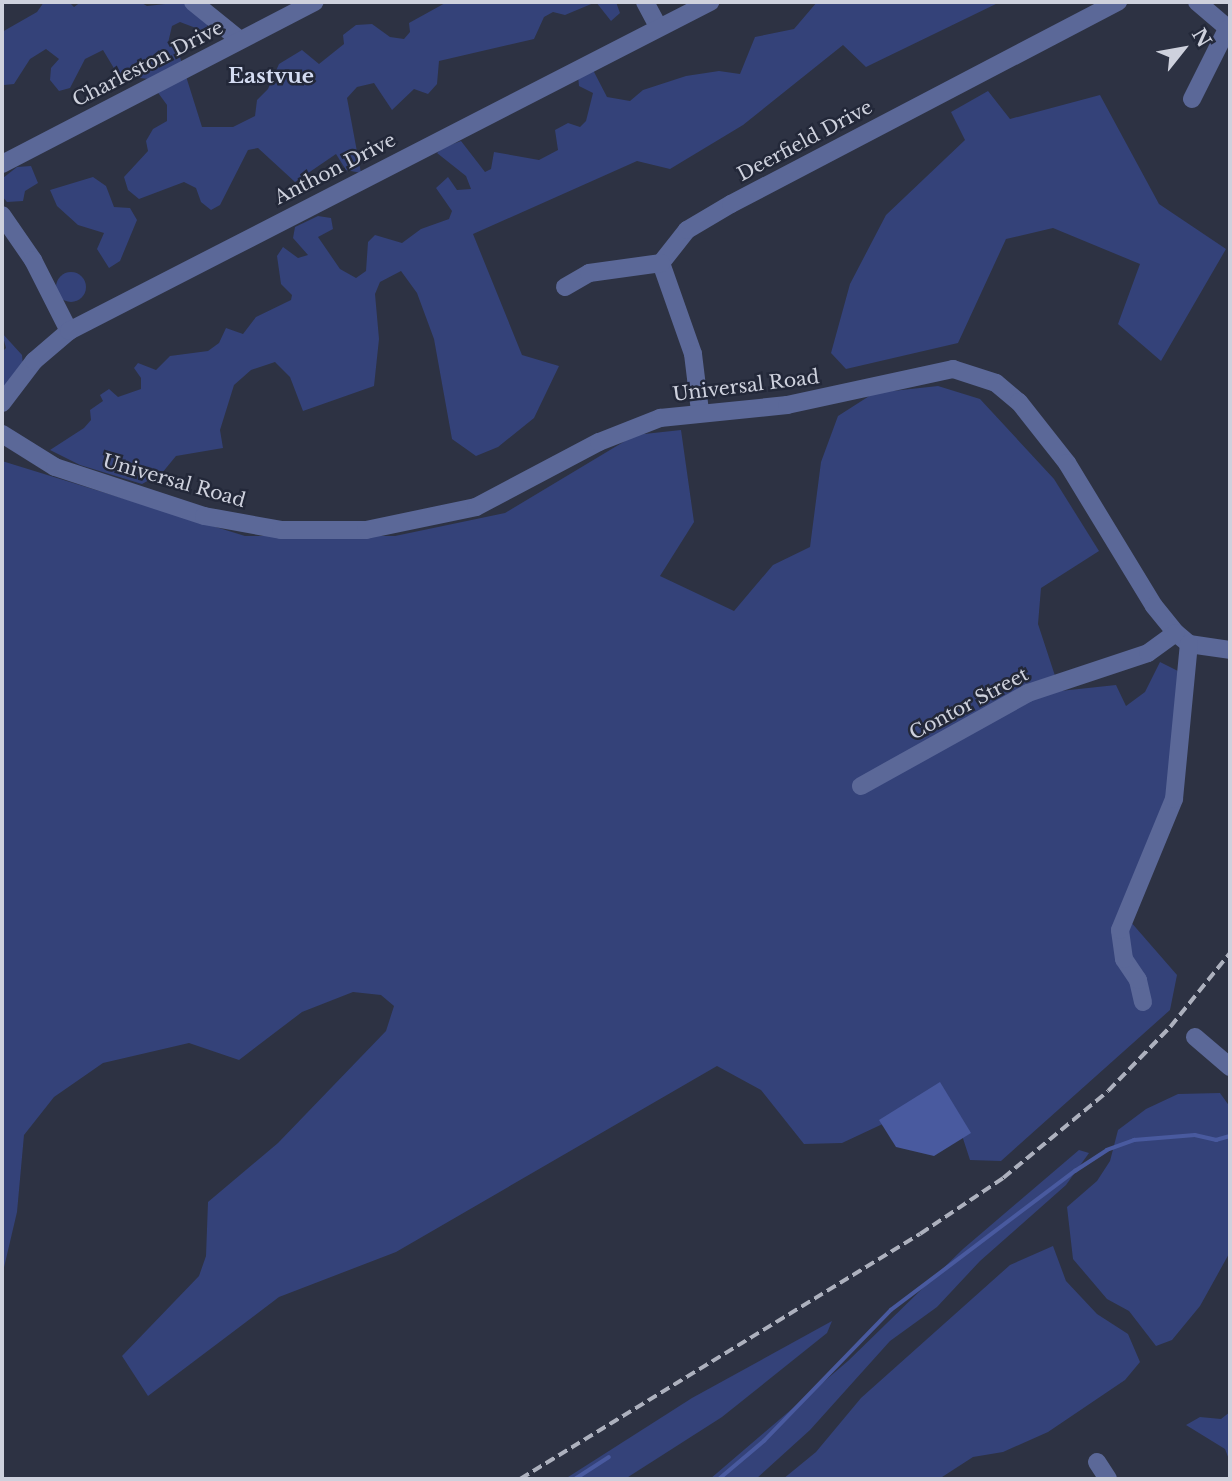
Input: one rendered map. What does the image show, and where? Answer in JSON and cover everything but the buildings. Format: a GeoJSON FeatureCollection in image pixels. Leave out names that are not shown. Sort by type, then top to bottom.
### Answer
{"type":"FeatureCollection","features":[{"type":"Feature","properties":{"kind":"street"},"geometry":{"type":"LineString","coordinates":[[193,2],[240,40]]}},
{"type":"Feature","properties":{"kind":"street","name":"Charleston Drive"},"geometry":{"type":"LineString","coordinates":[[2,164],[315,2]]}},
{"type":"Feature","properties":{"kind":"street"},"geometry":{"type":"LineString","coordinates":[[645,2],[658,26]]}},
{"type":"Feature","properties":{"kind":"street","name":"Anthon Drive"},"geometry":{"type":"LineString","coordinates":[[2,403],[34,361],[69,331],[658,26],[710,2]]}},
{"type":"Feature","properties":{"kind":"street","name":"Deerfield Drive"},"geometry":{"type":"LineString","coordinates":[[660,263],[687,230],[731,204],[1118,2]]}},
{"type":"Feature","properties":{"kind":"street"},"geometry":{"type":"LineString","coordinates":[[1192,99],[1228,29],[1197,2]]}},
{"type":"Feature","properties":{"kind":"street"},"geometry":{"type":"LineString","coordinates":[[2,215],[33,260],[69,331]]}},
{"type":"Feature","properties":{"kind":"street"},"geometry":{"type":"LineString","coordinates":[[565,287],[589,273],[660,263],[693,354],[700,411]]}},
{"type":"Feature","properties":{"kind":"street","name":"Universal Road"},"geometry":{"type":"LineString","coordinates":[[2,434],[55,467],[204,516],[281,530],[366,530],[476,507],[624,431],[700,411],[786,405],[953,369],[996,383],[1019,402],[1068,463],[1154,606],[1182,639]]}},
{"type":"Feature","properties":{"kind":"street"},"geometry":{"type":"LineString","coordinates":[[1143,1002],[1138,980],[1124,960],[1120,930],[1174,799],[1182,639],[1230,650]]}},
{"type":"Feature","properties":{"kind":"street","name":"Contor Street"},"geometry":{"type":"LineString","coordinates":[[861,786],[1028,693],[1182,639]]}},
{"type":"Feature","properties":{"kind":"street"},"geometry":{"type":"LineString","coordinates":[[1195,1038],[1230,1067]]}},
{"type":"Feature","properties":{"kind":"street"},"geometry":{"type":"LineString","coordinates":[[1097,1462],[1108,1479]]}},
{"type":"Feature","properties":{"kind":"shaded area"},"geometry":{"type":"Polygon","coordinates":[[[44,2],[69,2],[74,7],[81,2],[140,2],[147,6],[183,2],[208,20],[207,28],[201,30],[180,22],[172,26],[168,43],[179,54],[202,127],[233,127],[255,116],[257,100],[268,89],[279,64],[302,50],[319,64],[344,44],[343,35],[356,25],[372,24],[390,37],[404,39],[410,32],[409,23],[447,2],[596,2],[565,15],[553,12],[544,17],[534,39],[439,61],[437,84],[428,94],[414,89],[392,110],[374,83],[357,87],[347,98],[361,173],[346,170],[336,154],[295,182],[258,148],[248,150],[220,205],[211,210],[201,202],[196,188],[184,182],[139,199],[128,190],[124,177],[148,151],[146,141],[153,129],[167,121],[167,105],[148,79],[118,75],[103,50],[85,59],[70,88],[59,91],[50,80],[51,68],[59,59],[46,49],[30,59],[14,84],[4,85],[2,32],[37,12],[44,2]]]}},
{"type":"Feature","properties":{"kind":"shaded area"},"geometry":{"type":"Polygon","coordinates":[[[596,2],[616,2],[620,13],[611,21],[596,2]]]}},
{"type":"Feature","properties":{"kind":"shaded area"},"geometry":{"type":"Polygon","coordinates":[[[817,2],[1000,2],[866,67],[843,45],[743,125],[670,169],[637,161],[473,234],[522,355],[559,366],[534,418],[498,447],[476,456],[452,439],[434,339],[417,293],[401,271],[380,282],[375,294],[379,339],[374,386],[303,411],[290,377],[275,362],[251,370],[234,385],[220,430],[223,448],[176,456],[162,473],[142,484],[80,465],[50,450],[84,428],[91,420],[90,410],[103,401],[100,395],[109,389],[118,397],[141,389],[141,378],[134,368],[138,363],[156,370],[170,356],[208,351],[219,343],[226,328],[243,334],[256,317],[291,300],[292,295],[281,284],[277,256],[283,247],[298,258],[308,255],[293,238],[295,227],[318,216],[331,218],[333,229],[318,237],[340,269],[356,278],[366,271],[368,242],[375,235],[402,243],[421,229],[449,219],[452,211],[436,188],[448,177],[457,190],[471,189],[466,176],[437,153],[442,148],[461,141],[485,172],[491,169],[494,152],[539,160],[558,150],[555,130],[568,123],[580,127],[586,121],[593,93],[579,86],[578,76],[593,70],[607,97],[630,101],[643,90],[686,76],[719,71],[740,74],[755,37],[794,29],[817,2]]]}},
{"type":"Feature","properties":{"kind":"shaded area"},"geometry":{"type":"Polygon","coordinates":[[[988,91],[1010,119],[1100,95],[1159,204],[1226,249],[1161,361],[1118,324],[1140,264],[1053,228],[1006,239],[958,343],[846,369],[831,353],[850,284],[886,215],[965,140],[951,112],[988,91]]]}},
{"type":"Feature","properties":{"kind":"shaded area"},"geometry":{"type":"Polygon","coordinates":[[[31,166],[38,183],[25,191],[23,201],[7,202],[2,196],[3,178],[17,167],[31,166]]]}},
{"type":"Feature","properties":{"kind":"shaded area"},"geometry":{"type":"Polygon","coordinates":[[[93,177],[106,186],[114,207],[130,208],[137,220],[120,261],[109,268],[97,249],[104,233],[78,225],[57,206],[50,190],[93,177]]]}},
{"type":"Feature","properties":{"kind":"shaded area"},"geometry":{"type":"Polygon","coordinates":[[[71,272],[82,276],[86,287],[82,298],[71,302],[60,298],[56,287],[60,276],[71,272]]]}},
{"type":"Feature","properties":{"kind":"shaded area"},"geometry":{"type":"Polygon","coordinates":[[[2,333],[22,355],[23,366],[2,389],[2,352],[6,348],[2,333]]]}},
{"type":"Feature","properties":{"kind":"shaded area"},"geometry":{"type":"Polygon","coordinates":[[[938,386],[980,399],[1054,479],[1099,551],[1041,588],[1038,624],[1060,691],[1116,685],[1126,706],[1145,692],[1160,662],[1178,671],[1176,814],[1123,913],[1177,975],[1170,1010],[1001,1161],[970,1160],[956,1117],[936,1099],[842,1143],[804,1144],[761,1090],[717,1066],[396,1252],[279,1297],[148,1396],[122,1356],[199,1276],[206,1256],[208,1202],[278,1143],[386,1031],[394,1006],[381,995],[353,992],[302,1012],[239,1060],[189,1043],[103,1063],[54,1097],[24,1135],[17,1212],[2,1276],[2,461],[245,536],[395,536],[505,513],[635,435],[681,430],[694,522],[660,576],[734,611],[773,565],[810,547],[821,462],[838,416],[874,393],[938,386]]]}},
{"type":"Feature","properties":{"kind":"shaded area"},"geometry":{"type":"Polygon","coordinates":[[[940,1082],[971,1133],[934,1156],[896,1147],[879,1120],[940,1082]]]}},
{"type":"Feature","properties":{"kind":"shaded area"},"geometry":{"type":"Polygon","coordinates":[[[1220,1093],[1230,1107],[1230,1252],[1200,1306],[1172,1340],[1156,1346],[1129,1311],[1107,1299],[1073,1259],[1067,1207],[1097,1181],[1110,1161],[1118,1130],[1146,1109],[1178,1094],[1220,1093]]]}},
{"type":"Feature","properties":{"kind":"shaded area"},"geometry":{"type":"Polygon","coordinates":[[[1079,1150],[1089,1153],[1066,1185],[980,1261],[937,1307],[890,1341],[810,1430],[756,1479],[710,1479],[848,1361],[963,1249],[1079,1150]]]}},
{"type":"Feature","properties":{"kind":"shaded area"},"geometry":{"type":"Polygon","coordinates":[[[1053,1246],[1066,1281],[1097,1314],[1128,1334],[1140,1362],[1125,1380],[1048,1432],[1003,1452],[973,1457],[939,1479],[783,1479],[816,1452],[861,1398],[1010,1265],[1053,1246]]]}},
{"type":"Feature","properties":{"kind":"shaded area"},"geometry":{"type":"Polygon","coordinates":[[[832,1321],[827,1333],[722,1417],[625,1479],[565,1479],[692,1398],[832,1321]]]}},
{"type":"Feature","properties":{"kind":"shaded area"},"geometry":{"type":"Polygon","coordinates":[[[1230,1412],[1230,1462],[1225,1449],[1186,1425],[1200,1417],[1221,1419],[1230,1412]]]}},
{"type":"Feature","properties":{"kind":"waterway"},"geometry":{"type":"LineString","coordinates":[[719,1479],[764,1441],[891,1310],[1075,1171],[1107,1150],[1134,1140],[1195,1135],[1216,1140],[1230,1136]]}},
{"type":"Feature","properties":{"kind":"waterway"},"geometry":{"type":"LineString","coordinates":[[575,1479],[609,1457]]}},
{"type":"Feature","properties":{"kind":"railway"},"geometry":{"type":"LineString","coordinates":[[520,1479],[920,1234],[1003,1178],[1108,1091],[1170,1027],[1230,953]]}},
{"type":"Feature","properties":{"kind":"district","name":"Eastvue"},"geometry":{"type":"Point","coordinates":[271,76]}}]}
